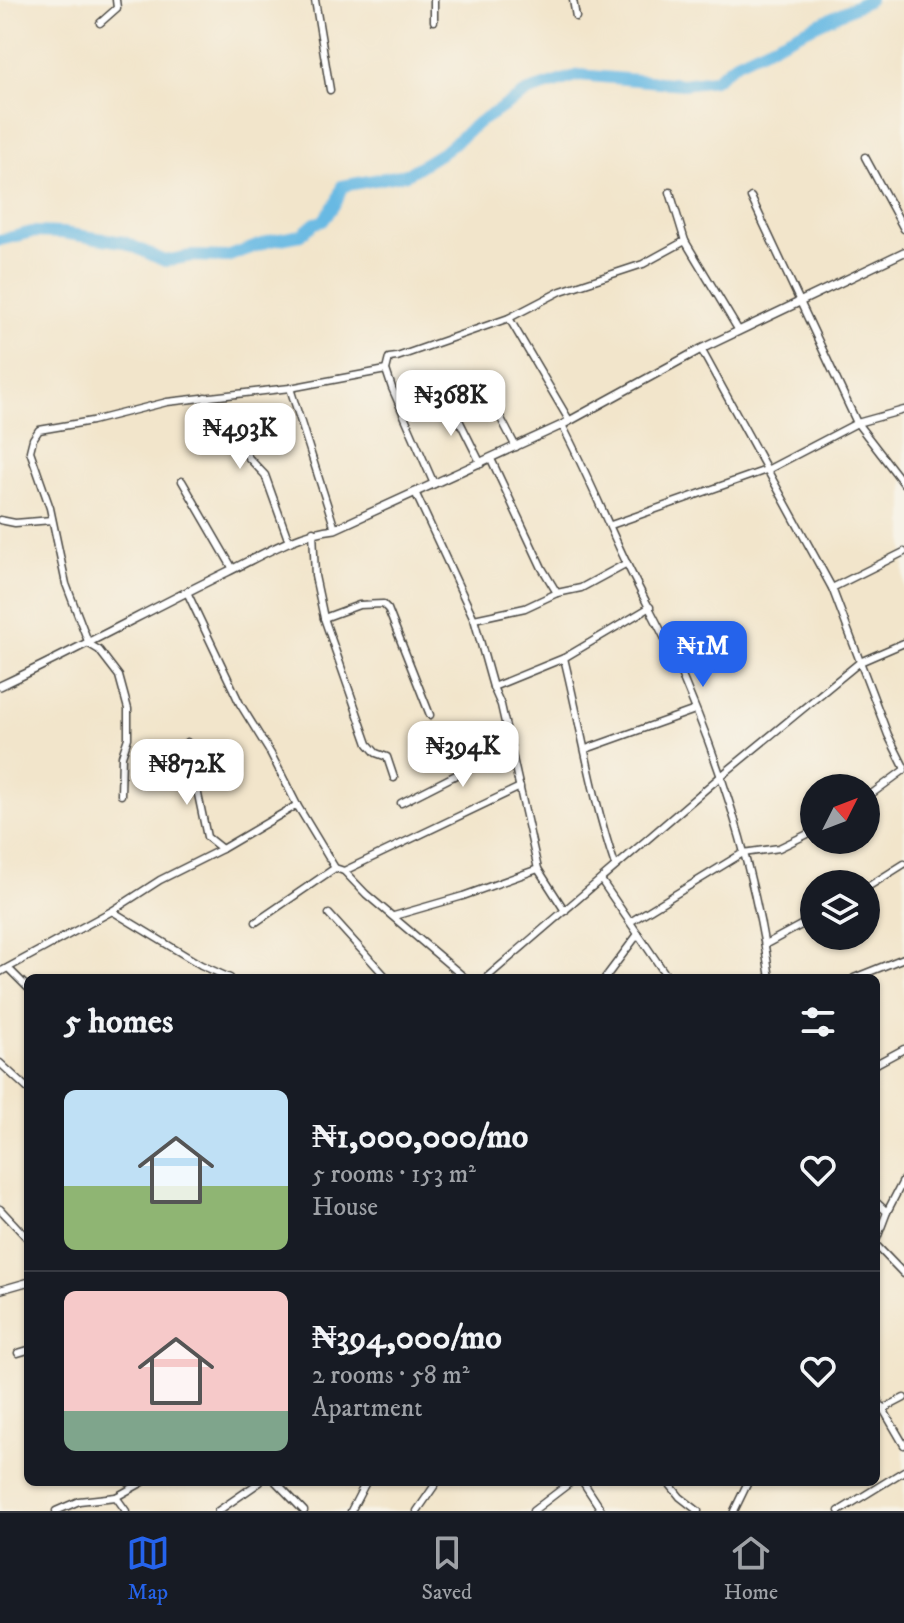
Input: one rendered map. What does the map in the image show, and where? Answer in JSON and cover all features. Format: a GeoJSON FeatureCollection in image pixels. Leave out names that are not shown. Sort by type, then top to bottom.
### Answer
{"type":"FeatureCollection","features":[{"type":"Feature","properties":{"kind":"street"},"geometry":{"type":"LineString","coordinates":[[100,23],[117,8],[116,0]]}},
{"type":"Feature","properties":{"kind":"street"},"geometry":{"type":"LineString","coordinates":[[315,0],[330,90]]}},
{"type":"Feature","properties":{"kind":"street"},"geometry":{"type":"LineString","coordinates":[[434,0],[434,21]]}},
{"type":"Feature","properties":{"kind":"street"},"geometry":{"type":"LineString","coordinates":[[573,0],[576,17]]}},
{"type":"Feature","properties":{"kind":"street"},"geometry":{"type":"LineString","coordinates":[[865,157],[904,229]]}},
{"type":"Feature","properties":{"kind":"street"},"geometry":{"type":"LineString","coordinates":[[670,192],[685,241],[739,331]]}},
{"type":"Feature","properties":{"kind":"street"},"geometry":{"type":"LineString","coordinates":[[751,197],[857,423],[904,484]]}},
{"type":"Feature","properties":{"kind":"street"},"geometry":{"type":"LineString","coordinates":[[434,484],[386,370],[389,358],[509,318],[561,291],[643,264],[685,241]]}},
{"type":"Feature","properties":{"kind":"street"},"geometry":{"type":"LineString","coordinates":[[0,686],[289,542],[313,531],[335,529],[481,464],[701,349],[904,252]]}},
{"type":"Feature","properties":{"kind":"street"},"geometry":{"type":"LineString","coordinates":[[509,318],[566,422],[695,710],[721,776],[743,853],[766,944],[770,974]]}},
{"type":"Feature","properties":{"kind":"street"},"geometry":{"type":"LineString","coordinates":[[701,349],[832,588],[888,735],[904,768],[880,787]]}},
{"type":"Feature","properties":{"kind":"street"},"geometry":{"type":"LineString","coordinates":[[121,795],[128,709],[119,676],[99,650],[89,644],[66,584],[52,520],[30,451],[33,439],[39,430],[92,421],[167,402],[290,388],[386,370]]}},
{"type":"Feature","properties":{"kind":"street"},"geometry":{"type":"LineString","coordinates":[[290,388],[335,529]]}},
{"type":"Feature","properties":{"kind":"street"},"geometry":{"type":"LineString","coordinates":[[488,394],[516,447]]}},
{"type":"Feature","properties":{"kind":"street"},"geometry":{"type":"LineString","coordinates":[[205,397],[215,421],[240,442],[248,457],[265,475],[289,542]]}},
{"type":"Feature","properties":{"kind":"street"},"geometry":{"type":"LineString","coordinates":[[448,398],[481,464]]}},
{"type":"Feature","properties":{"kind":"street"},"geometry":{"type":"LineString","coordinates":[[611,525],[769,469],[857,423],[904,410]]}},
{"type":"Feature","properties":{"kind":"street"},"geometry":{"type":"LineString","coordinates":[[491,459],[542,568],[557,593]]}},
{"type":"Feature","properties":{"kind":"street"},"geometry":{"type":"LineString","coordinates":[[182,481],[233,569]]}},
{"type":"Feature","properties":{"kind":"street"},"geometry":{"type":"LineString","coordinates":[[415,492],[474,619],[501,705],[538,869],[565,911]]}},
{"type":"Feature","properties":{"kind":"street"},"geometry":{"type":"LineString","coordinates":[[0,520],[15,523],[52,520]]}},
{"type":"Feature","properties":{"kind":"street"},"geometry":{"type":"LineString","coordinates":[[313,531],[315,576],[324,618],[368,744],[376,753],[387,757],[394,778]]}},
{"type":"Feature","properties":{"kind":"street"},"geometry":{"type":"LineString","coordinates":[[832,588],[904,552]]}},
{"type":"Feature","properties":{"kind":"street"},"geometry":{"type":"LineString","coordinates":[[474,619],[525,608],[557,593],[581,588],[627,563]]}},
{"type":"Feature","properties":{"kind":"street"},"geometry":{"type":"LineString","coordinates":[[187,592],[240,704],[335,868],[344,871],[366,894],[460,974]]}},
{"type":"Feature","properties":{"kind":"street"},"geometry":{"type":"LineString","coordinates":[[324,618],[359,605],[383,604],[388,609],[430,715]]}},
{"type":"Feature","properties":{"kind":"street"},"geometry":{"type":"LineString","coordinates":[[493,687],[564,658],[650,607]]}},
{"type":"Feature","properties":{"kind":"street"},"geometry":{"type":"LineString","coordinates":[[491,974],[615,865],[860,662],[904,643]]}},
{"type":"Feature","properties":{"kind":"street"},"geometry":{"type":"LineString","coordinates":[[564,658],[599,819],[615,865]]}},
{"type":"Feature","properties":{"kind":"street"},"geometry":{"type":"LineString","coordinates":[[586,749],[695,710]]}},
{"type":"Feature","properties":{"kind":"street"},"geometry":{"type":"LineString","coordinates":[[187,742],[207,837],[222,849]]}},
{"type":"Feature","properties":{"kind":"street"},"geometry":{"type":"LineString","coordinates":[[401,803],[511,747]]}},
{"type":"Feature","properties":{"kind":"street"},"geometry":{"type":"LineString","coordinates":[[344,871],[520,787]]}},
{"type":"Feature","properties":{"kind":"street"},"geometry":{"type":"LineString","coordinates":[[0,972],[297,805]]}},
{"type":"Feature","properties":{"kind":"street"},"geometry":{"type":"LineString","coordinates":[[630,922],[743,853],[779,848],[800,838]]}},
{"type":"Feature","properties":{"kind":"street"},"geometry":{"type":"LineString","coordinates":[[880,879],[904,864]]}},
{"type":"Feature","properties":{"kind":"street"},"geometry":{"type":"LineString","coordinates":[[256,922],[335,868]]}},
{"type":"Feature","properties":{"kind":"street"},"geometry":{"type":"LineString","coordinates":[[394,916],[538,869]]}},
{"type":"Feature","properties":{"kind":"street"},"geometry":{"type":"LineString","coordinates":[[601,880],[665,974]]}},
{"type":"Feature","properties":{"kind":"street"},"geometry":{"type":"LineString","coordinates":[[112,911],[221,974]]}},
{"type":"Feature","properties":{"kind":"street"},"geometry":{"type":"LineString","coordinates":[[329,914],[383,974]]}},
{"type":"Feature","properties":{"kind":"street"},"geometry":{"type":"LineString","coordinates":[[766,944],[800,926]]}},
{"type":"Feature","properties":{"kind":"street"},"geometry":{"type":"LineString","coordinates":[[608,974],[638,934]]}},
{"type":"Feature","properties":{"kind":"street"},"geometry":{"type":"LineString","coordinates":[[864,974],[904,958]]}},
{"type":"Feature","properties":{"kind":"street"},"geometry":{"type":"LineString","coordinates":[[8,968],[24,984]]}},
{"type":"Feature","properties":{"kind":"street"},"geometry":{"type":"LineString","coordinates":[[880,1062],[904,1049]]}},
{"type":"Feature","properties":{"kind":"street"},"geometry":{"type":"LineString","coordinates":[[0,1063],[24,1085]]}},
{"type":"Feature","properties":{"kind":"street"},"geometry":{"type":"LineString","coordinates":[[880,1232],[904,1179]]}},
{"type":"Feature","properties":{"kind":"street"},"geometry":{"type":"LineString","coordinates":[[880,1206],[887,1212]]}},
{"type":"Feature","properties":{"kind":"street"},"geometry":{"type":"LineString","coordinates":[[0,1209],[24,1235]]}},
{"type":"Feature","properties":{"kind":"street"},"geometry":{"type":"LineString","coordinates":[[880,1247],[904,1274]]}},
{"type":"Feature","properties":{"kind":"street"},"geometry":{"type":"LineString","coordinates":[[0,1290],[24,1283]]}},
{"type":"Feature","properties":{"kind":"street"},"geometry":{"type":"LineString","coordinates":[[18,1353],[24,1351]]}},
{"type":"Feature","properties":{"kind":"street"},"geometry":{"type":"LineString","coordinates":[[883,1409],[904,1398]]}},
{"type":"Feature","properties":{"kind":"street"},"geometry":{"type":"LineString","coordinates":[[880,1404],[904,1445]]}},
{"type":"Feature","properties":{"kind":"street"},"geometry":{"type":"LineString","coordinates":[[880,1486],[904,1471]]}},
{"type":"Feature","properties":{"kind":"street"},"geometry":{"type":"LineString","coordinates":[[56,1511],[79,1501],[116,1497],[136,1486]]}},
{"type":"Feature","properties":{"kind":"street"},"geometry":{"type":"LineString","coordinates":[[218,1511],[254,1486]]}},
{"type":"Feature","properties":{"kind":"street"},"geometry":{"type":"LineString","coordinates":[[282,1486],[304,1511]]}},
{"type":"Feature","properties":{"kind":"street"},"geometry":{"type":"LineString","coordinates":[[351,1511],[364,1486]]}},
{"type":"Feature","properties":{"kind":"street"},"geometry":{"type":"LineString","coordinates":[[417,1511],[434,1486]]}},
{"type":"Feature","properties":{"kind":"street"},"geometry":{"type":"LineString","coordinates":[[533,1511],[566,1486]]}},
{"type":"Feature","properties":{"kind":"street"},"geometry":{"type":"LineString","coordinates":[[586,1486],[602,1511]]}},
{"type":"Feature","properties":{"kind":"street"},"geometry":{"type":"LineString","coordinates":[[671,1486],[698,1511]]}},
{"type":"Feature","properties":{"kind":"street"},"geometry":{"type":"LineString","coordinates":[[734,1511],[746,1486]]}},
{"type":"Feature","properties":{"kind":"street"},"geometry":{"type":"LineString","coordinates":[[839,1511],[880,1486]]}},
{"type":"Feature","properties":{"kind":"street"},"geometry":{"type":"LineString","coordinates":[[116,1497],[126,1511]]}},
{"type":"Feature","properties":{"kind":"waterway"},"geometry":{"type":"LineString","coordinates":[[0,240],[32,232],[62,233],[124,242],[165,261],[191,256],[227,257],[270,241],[301,235],[315,223],[323,221],[337,201],[342,186],[407,174],[446,150],[476,124],[529,91],[579,75],[683,84],[714,80],[737,62],[869,0]]}}]}
